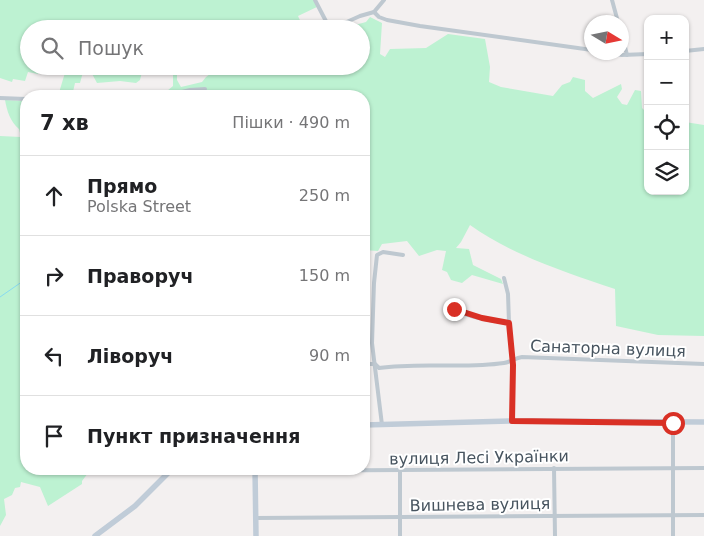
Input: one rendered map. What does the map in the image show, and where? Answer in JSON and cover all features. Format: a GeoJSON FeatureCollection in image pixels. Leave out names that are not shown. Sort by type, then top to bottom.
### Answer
{"type":"FeatureCollection","features":[{"type":"Feature","properties":{"kind":"street"},"geometry":{"type":"LineString","coordinates":[[315,0],[326,20]]}},
{"type":"Feature","properties":{"kind":"street"},"geometry":{"type":"LineString","coordinates":[[351,20],[374,12],[384,0]]}},
{"type":"Feature","properties":{"kind":"street"},"geometry":{"type":"LineString","coordinates":[[612,0],[616,15]]}},
{"type":"Feature","properties":{"kind":"street"},"geometry":{"type":"LineString","coordinates":[[374,12],[379,17],[387,20],[420,26],[584,49]]}},
{"type":"Feature","properties":{"kind":"street"},"geometry":{"type":"LineString","coordinates":[[689,51],[704,49]]}},
{"type":"Feature","properties":{"kind":"street"},"geometry":{"type":"LineString","coordinates":[[629,55],[644,54]]}},
{"type":"Feature","properties":{"kind":"street"},"geometry":{"type":"LineString","coordinates":[[190,90],[205,89]]}},
{"type":"Feature","properties":{"kind":"street"},"geometry":{"type":"LineString","coordinates":[[0,98],[20,99]]}},
{"type":"Feature","properties":{"kind":"street"},"geometry":{"type":"LineString","coordinates":[[382,425],[372,328],[377,255],[383,252],[403,255]]}},
{"type":"Feature","properties":{"kind":"street"},"geometry":{"type":"LineString","coordinates":[[504,278],[508,294],[513,365],[512,421]]}},
{"type":"Feature","properties":{"kind":"street"},"geometry":{"type":"LineString","coordinates":[[450,306],[482,318],[509,323]]}},
{"type":"Feature","properties":{"kind":"street","name":"Санаторна вулиця"},"geometry":{"type":"LineString","coordinates":[[370,364],[375,364],[379,368],[411,365],[489,364],[507,363],[522,357],[704,364]]}},
{"type":"Feature","properties":{"kind":"street"},"geometry":{"type":"LineString","coordinates":[[370,425],[512,421],[704,422]]}},
{"type":"Feature","properties":{"kind":"street"},"geometry":{"type":"LineString","coordinates":[[673,423],[673,536]]}},
{"type":"Feature","properties":{"kind":"street"},"geometry":{"type":"LineString","coordinates":[[554,468],[555,536]]}},
{"type":"Feature","properties":{"kind":"street","name":"вулиця Лесі Українки"},"geometry":{"type":"LineString","coordinates":[[370,470],[704,468]]}},
{"type":"Feature","properties":{"kind":"street"},"geometry":{"type":"LineString","coordinates":[[400,470],[400,536]]}},
{"type":"Feature","properties":{"kind":"street"},"geometry":{"type":"LineString","coordinates":[[95,536],[136,506],[166,475]]}},
{"type":"Feature","properties":{"kind":"street"},"geometry":{"type":"LineString","coordinates":[[255,475],[256,536]]}},
{"type":"Feature","properties":{"kind":"street","name":"Вишнева вулиця"},"geometry":{"type":"LineString","coordinates":[[255,518],[704,515]]}},
{"type":"Feature","properties":{"kind":"green space"},"geometry":{"type":"Polygon","coordinates":[[[0,0],[315,0],[319,6],[298,16],[300,20],[20,20],[20,75],[27,75],[25,81],[13,79],[12,82],[0,78],[0,0]]]}},
{"type":"Feature","properties":{"kind":"green space"},"geometry":{"type":"Polygon","coordinates":[[[370,17],[382,23],[380,54],[385,57],[390,49],[426,48],[448,34],[485,39],[490,67],[489,82],[501,87],[553,96],[562,85],[570,82],[573,77],[585,80],[585,91],[593,98],[621,84],[622,89],[617,97],[622,104],[627,105],[635,90],[641,91],[642,108],[644,110],[644,195],[689,195],[689,123],[704,125],[704,336],[658,335],[616,326],[615,289],[559,270],[522,254],[486,236],[470,225],[456,248],[469,249],[473,265],[501,279],[503,284],[472,275],[462,283],[451,280],[447,272],[442,270],[446,251],[437,250],[419,256],[407,241],[382,244],[378,251],[370,250],[370,90],[168,90],[173,86],[173,75],[177,75],[177,80],[181,87],[202,82],[209,75],[370,75],[370,20],[368,20],[370,17]]]}},
{"type":"Feature","properties":{"kind":"green space"},"geometry":{"type":"Polygon","coordinates":[[[64,75],[82,75],[80,83],[75,83],[73,90],[60,90],[64,75]]]}},
{"type":"Feature","properties":{"kind":"green space"},"geometry":{"type":"Polygon","coordinates":[[[93,75],[141,75],[140,80],[136,83],[120,81],[97,83],[93,75]]]}},
{"type":"Feature","properties":{"kind":"green space"},"geometry":{"type":"Polygon","coordinates":[[[5,100],[20,101],[20,133],[9,116],[5,100]]]}},
{"type":"Feature","properties":{"kind":"green space"},"geometry":{"type":"Polygon","coordinates":[[[0,136],[20,137],[20,475],[86,475],[82,484],[48,506],[40,487],[21,482],[20,487],[15,488],[12,495],[4,499],[6,515],[0,526],[0,136]]]}},
{"type":"Feature","properties":{"kind":"waterway"},"geometry":{"type":"LineString","coordinates":[[0,297],[20,283]]}},
{"type":"Feature","properties":{"kind":"route"},"geometry":{"type":"LineString","coordinates":[[454,309],[482,318],[509,323],[513,365],[512,421],[673,423]]}}]}
